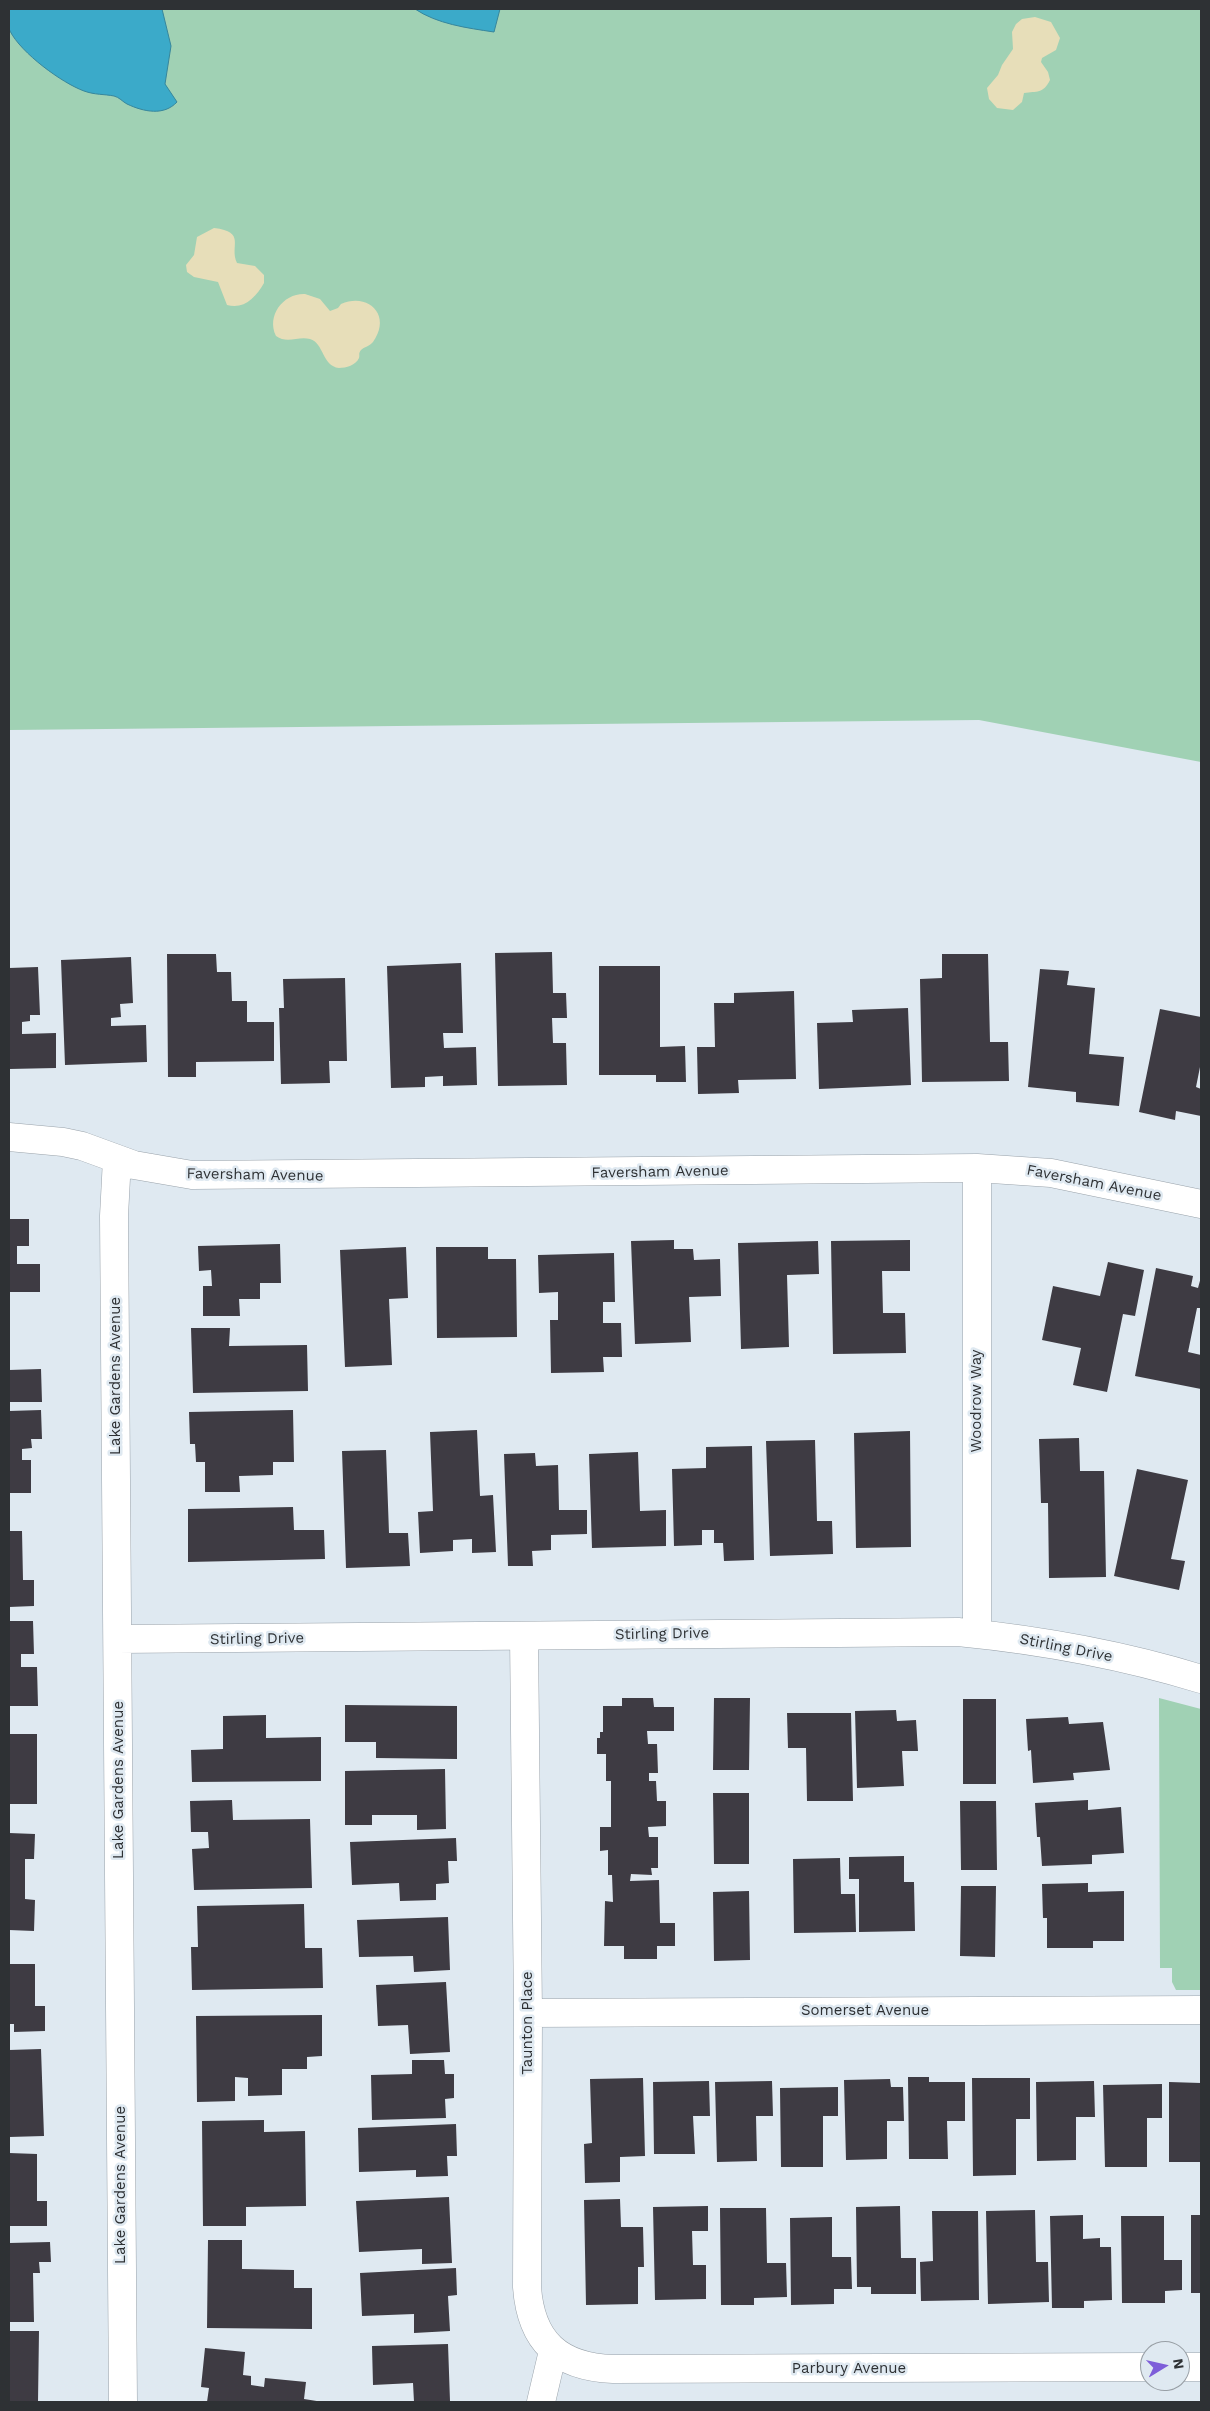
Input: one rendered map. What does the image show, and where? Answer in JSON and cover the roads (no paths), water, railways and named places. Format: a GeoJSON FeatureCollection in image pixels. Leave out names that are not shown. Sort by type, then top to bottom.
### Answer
{"type":"FeatureCollection","features":[{"type":"Feature","properties":{"kind":"street","name":"Faversham Avenue"},"geometry":{"type":"LineString","coordinates":[[9,1137],[63,1142],[117,1159],[173,1173],[229,1177],[977,1168],[1051,1173],[1201,1204]]}},
{"type":"Feature","properties":{"kind":"street","name":"Lake Gardens Avenue"},"geometry":{"type":"LineString","coordinates":[[117,1159],[114,1226],[123,2402]]}},
{"type":"Feature","properties":{"kind":"street","name":"Woodrow Way"},"geometry":{"type":"LineString","coordinates":[[977,1168],[977,1634]]}},
{"type":"Feature","properties":{"kind":"street","name":"Stirling Drive"},"geometry":{"type":"LineString","coordinates":[[118,1639],[774,1632],[977,1634],[1038,1642],[1169,1670],[1201,1680]]}},
{"type":"Feature","properties":{"kind":"street","name":"Taunton Place"},"geometry":{"type":"LineString","coordinates":[[524,1636],[528,2012],[528,2300],[537,2329],[553,2351]]}},
{"type":"Feature","properties":{"kind":"street","name":"Somerset Avenue"},"geometry":{"type":"LineString","coordinates":[[528,2012],[1201,2010]]}},
{"type":"Feature","properties":{"kind":"street","name":"Parbury Avenue"},"geometry":{"type":"LineString","coordinates":[[553,2351],[579,2365],[613,2370],[1140,2367]]}},
{"type":"Feature","properties":{"kind":"street"},"geometry":{"type":"LineString","coordinates":[[541,2402],[553,2351]]}},
{"type":"Feature","properties":{"kind":"water"},"geometry":{"type":"Polygon","coordinates":[[[9,9],[162,9],[171,46],[165,84],[177,102],[160,111],[147,111],[127,104],[110,95],[92,93],[75,87],[32,58],[15,40],[8,24],[9,9]]]}},
{"type":"Feature","properties":{"kind":"water"},"geometry":{"type":"Polygon","coordinates":[[[415,9],[500,9],[494,32],[443,22],[415,9]]]}}]}
